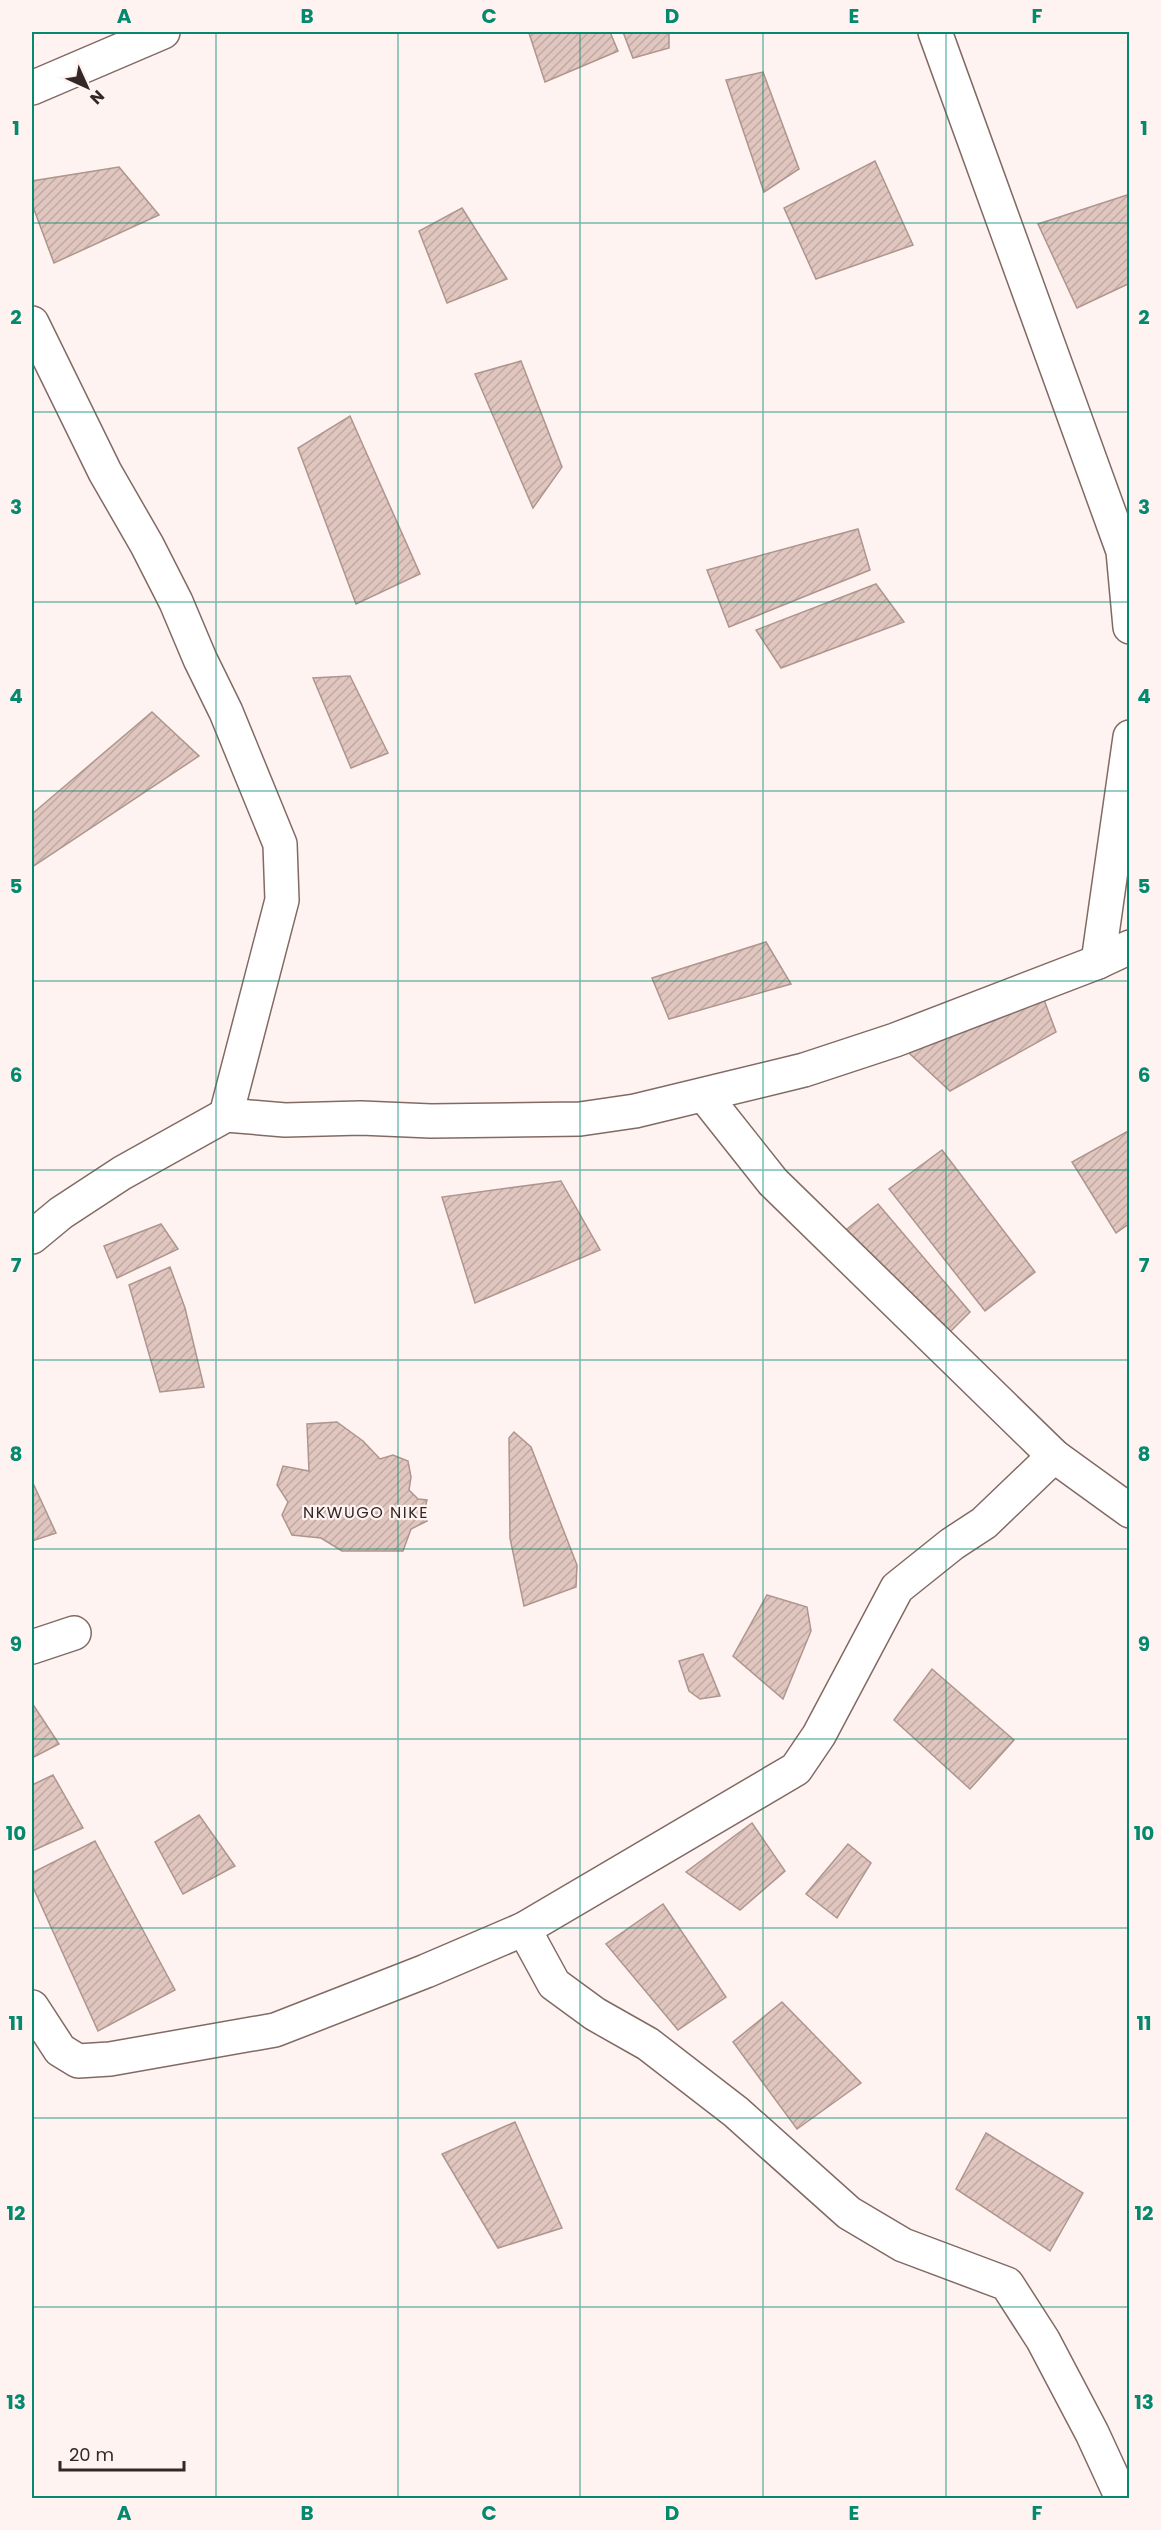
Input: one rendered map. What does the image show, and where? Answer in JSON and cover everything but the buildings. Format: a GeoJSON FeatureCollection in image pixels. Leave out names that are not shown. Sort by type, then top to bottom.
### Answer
{"type":"FeatureCollection","features":[{"type":"Feature","properties":{"kind":"street"},"geometry":{"type":"LineString","coordinates":[[32,88],[163,32]]}},
{"type":"Feature","properties":{"kind":"street"},"geometry":{"type":"LineString","coordinates":[[935,32],[1123,551],[1130,627]]}},
{"type":"Feature","properties":{"kind":"street"},"geometry":{"type":"LineString","coordinates":[[32,323],[105,472],[147,545],[176,602],[226,712],[280,844],[282,900],[226,1115]]}},
{"type":"Feature","properties":{"kind":"street"},"geometry":{"type":"LineString","coordinates":[[1098,962],[1130,737]]}},
{"type":"Feature","properties":{"kind":"street"},"geometry":{"type":"LineString","coordinates":[[32,1237],[61,1213],[122,1173],[226,1115],[285,1120],[580,1119],[635,1111],[804,1070],[885,1043],[1098,962],[1130,947]]}},
{"type":"Feature","properties":{"kind":"street"},"geometry":{"type":"LineString","coordinates":[[704,1095],[772,1182],[1054,1456],[1130,1511]]}},
{"type":"Feature","properties":{"kind":"street"},"geometry":{"type":"LineString","coordinates":[[32,2007],[46,2054],[78,2061],[110,2059],[275,2030],[426,1971],[524,1929],[796,1769],[819,1735],[897,1588],[952,1544],[984,1523],[1054,1456]]}},
{"type":"Feature","properties":{"kind":"street"},"geometry":{"type":"LineString","coordinates":[[32,1647],[74,1633]]}},
{"type":"Feature","properties":{"kind":"street"},"geometry":{"type":"LineString","coordinates":[[524,1929],[554,1984],[595,2014],[648,2044],[710,2092],[849,2213],[903,2245],[1007,2284],[1048,2350],[1092,2433],[1122,2499]]}},
{"type":"Feature","properties":{"kind":"district","name":"NKWUGO NIKE"},"geometry":{"type":"Point","coordinates":[366,1512]}}]}
